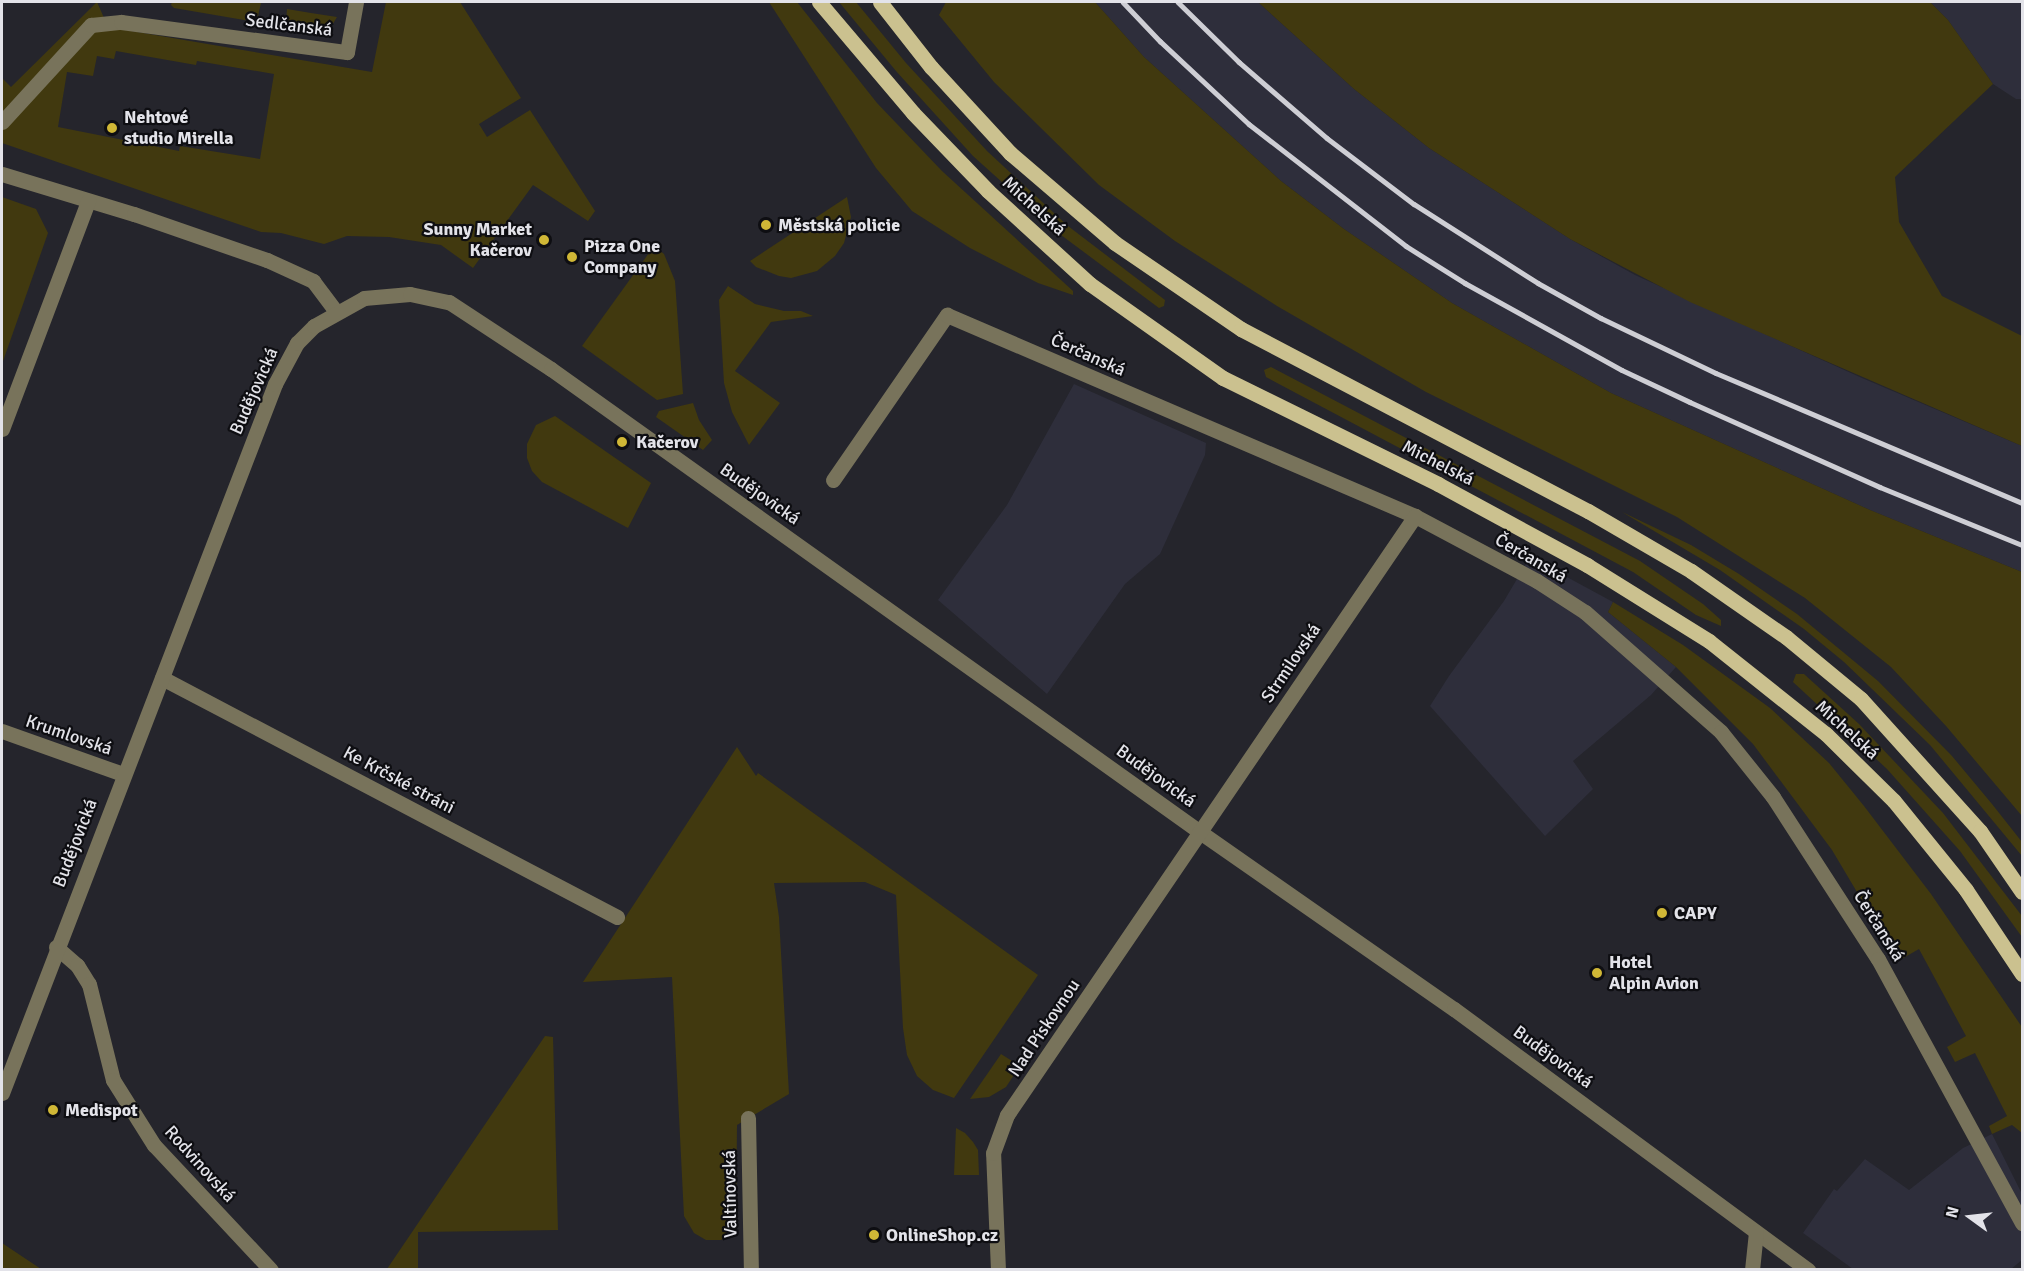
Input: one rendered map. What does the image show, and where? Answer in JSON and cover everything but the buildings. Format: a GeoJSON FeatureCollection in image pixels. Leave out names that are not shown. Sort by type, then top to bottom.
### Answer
{"type":"FeatureCollection","features":[{"type":"Feature","properties":{"kind":"main road","name":"Michelská"},"geometry":{"type":"LineString","coordinates":[[819,2],[913,113],[981,183],[1090,284],[1223,378],[1438,484],[1587,565],[1709,641],[1826,734],[1894,801],[1966,890],[2022,974]]}},
{"type":"Feature","properties":{"kind":"main road","name":"Michelská"},"geometry":{"type":"LineString","coordinates":[[880,2],[931,67],[1010,153],[1115,243],[1241,329],[1588,511],[1690,571],[1786,637],[1861,699],[1980,831],[2022,892]]}},
{"type":"Feature","properties":{"kind":"street","name":"Sedlčanská"},"geometry":{"type":"LineString","coordinates":[[2,122],[91,25],[121,22],[347,52],[357,2]]}},
{"type":"Feature","properties":{"kind":"street"},"geometry":{"type":"LineString","coordinates":[[2,174],[267,260],[313,281],[336,312]]}},
{"type":"Feature","properties":{"kind":"street"},"geometry":{"type":"LineString","coordinates":[[2,429],[88,201]]}},
{"type":"Feature","properties":{"kind":"street","name":"Budějovická"},"geometry":{"type":"LineString","coordinates":[[2,1093],[56,947],[275,384],[297,343],[314,326],[364,298],[410,294],[449,302],[467,312],[1200,832],[1454,1009],[1808,1269]]}},
{"type":"Feature","properties":{"kind":"street","name":"Čerčanská"},"geometry":{"type":"LineString","coordinates":[[833,480],[947,315],[1415,516],[1537,581],[1585,612],[1721,732],[1773,797],[1878,959],[2022,1223]]}},
{"type":"Feature","properties":{"kind":"street","name":"Strmilovská"},"geometry":{"type":"LineString","coordinates":[[1200,832],[1415,516]]}},
{"type":"Feature","properties":{"kind":"street","name":"Ke Krčské stráni"},"geometry":{"type":"LineString","coordinates":[[162,678],[617,917]]}},
{"type":"Feature","properties":{"kind":"street","name":"Krumlovská"},"geometry":{"type":"LineString","coordinates":[[2,731],[123,774]]}},
{"type":"Feature","properties":{"kind":"street","name":"Nad Pískovnou"},"geometry":{"type":"LineString","coordinates":[[998,1269],[993,1153],[1007,1115],[1200,832]]}},
{"type":"Feature","properties":{"kind":"street","name":"Rodvinovská"},"geometry":{"type":"LineString","coordinates":[[56,947],[77,966],[89,984],[113,1080],[154,1146],[271,1269]]}},
{"type":"Feature","properties":{"kind":"street","name":"Valtínovská"},"geometry":{"type":"LineString","coordinates":[[748,1118],[751,1269]]}},
{"type":"Feature","properties":{"kind":"street"},"geometry":{"type":"LineString","coordinates":[[1752,1269],[1756,1232]]}},
{"type":"Feature","properties":{"kind":"shaded area"},"geometry":{"type":"Polygon","coordinates":[[[97,2],[108,27],[372,72],[386,2],[460,2],[521,98],[479,124],[487,137],[530,110],[595,211],[588,221],[533,185],[473,268],[441,245],[389,237],[347,236],[324,244],[281,233],[261,232],[2,143],[2,78],[11,87],[97,2]],[[116,51],[114,59],[97,56],[93,76],[67,72],[58,127],[179,151],[180,146],[260,159],[274,74],[197,61],[196,65],[116,51]]]}},
{"type":"Feature","properties":{"kind":"shaded area"},"geometry":{"type":"Polygon","coordinates":[[[172,2],[261,3],[258,16],[250,21],[174,8],[171,5],[172,2]]]}},
{"type":"Feature","properties":{"kind":"shaded area"},"geometry":{"type":"Polygon","coordinates":[[[769,2],[797,2],[877,103],[942,171],[1073,291],[1073,295],[1038,283],[970,248],[912,211],[876,168],[769,2]]]}},
{"type":"Feature","properties":{"kind":"shaded area"},"geometry":{"type":"Polygon","coordinates":[[[839,2],[856,2],[906,63],[987,151],[1068,226],[1165,300],[1164,306],[1159,308],[1061,235],[973,156],[896,71],[839,2]]]}},
{"type":"Feature","properties":{"kind":"shaded area"},"geometry":{"type":"Polygon","coordinates":[[[946,2],[1095,2],[1144,57],[1281,181],[1344,229],[1452,303],[1611,393],[1870,510],[2022,572],[2022,816],[1946,726],[1891,667],[1805,598],[1677,517],[1426,392],[1277,306],[1175,241],[1099,185],[994,82],[939,15],[946,2]]]}},
{"type":"Feature","properties":{"kind":"shaded area"},"geometry":{"type":"Polygon","coordinates":[[[1095,2],[1258,2],[1354,89],[1429,148],[1570,239],[1635,275],[1862,378],[2022,446],[2022,572],[1870,510],[1611,393],[1452,303],[1344,229],[1281,181],[1144,57],[1095,2]]]}},
{"type":"Feature","properties":{"kind":"shaded area"},"geometry":{"type":"Polygon","coordinates":[[[1258,2],[1930,2],[1948,20],[1993,84],[1895,177],[1899,222],[1942,296],[2022,336],[2022,446],[1690,302],[1570,239],[1429,148],[1354,89],[1258,2]]]}},
{"type":"Feature","properties":{"kind":"shaded area"},"geometry":{"type":"Polygon","coordinates":[[[1930,2],[2022,2],[2022,99],[2016,99],[1993,84],[1948,20],[1930,2]]]}},
{"type":"Feature","properties":{"kind":"shaded area"},"geometry":{"type":"Polygon","coordinates":[[[287,9],[337,17],[331,27],[321,31],[291,27],[286,22],[287,9]]]}},
{"type":"Feature","properties":{"kind":"shaded area"},"geometry":{"type":"Polygon","coordinates":[[[2,197],[36,209],[48,233],[2,364],[2,197]]]}},
{"type":"Feature","properties":{"kind":"shaded area"},"geometry":{"type":"Polygon","coordinates":[[[847,197],[851,217],[844,243],[835,256],[817,271],[791,278],[756,267],[750,261],[847,197]]]}},
{"type":"Feature","properties":{"kind":"shaded area"},"geometry":{"type":"Polygon","coordinates":[[[654,246],[664,254],[675,281],[683,394],[657,400],[582,346],[654,246]]]}},
{"type":"Feature","properties":{"kind":"shaded area"},"geometry":{"type":"Polygon","coordinates":[[[728,286],[755,304],[784,311],[801,311],[813,316],[771,322],[735,371],[780,403],[749,445],[732,412],[724,383],[719,300],[728,286]]]}},
{"type":"Feature","properties":{"kind":"shaded area"},"geometry":{"type":"Polygon","coordinates":[[[1271,367],[1640,561],[1703,604],[1721,620],[1721,626],[1696,615],[1633,572],[1266,377],[1264,370],[1271,367]]]}},
{"type":"Feature","properties":{"kind":"shaded area"},"geometry":{"type":"Polygon","coordinates":[[[1074,384],[1206,443],[1205,455],[1160,554],[1125,584],[1047,694],[938,600],[1007,505],[1074,384]]]}},
{"type":"Feature","properties":{"kind":"shaded area"},"geometry":{"type":"Polygon","coordinates":[[[693,403],[699,420],[712,440],[703,450],[656,417],[659,411],[693,403]]]}},
{"type":"Feature","properties":{"kind":"shaded area"},"geometry":{"type":"Polygon","coordinates":[[[555,416],[651,483],[628,528],[542,482],[532,471],[527,458],[527,444],[536,425],[555,416]]]}},
{"type":"Feature","properties":{"kind":"shaded area"},"geometry":{"type":"Polygon","coordinates":[[[1622,512],[1691,545],[1739,574],[1797,614],[1878,681],[1952,756],[1992,804],[2022,842],[2022,856],[1930,745],[1844,662],[1804,629],[1720,570],[1622,512]]]}},
{"type":"Feature","properties":{"kind":"shaded area"},"geometry":{"type":"Polygon","coordinates":[[[1530,557],[1613,602],[1608,612],[1676,667],[1651,695],[1573,761],[1593,789],[1545,836],[1430,706],[1504,601],[1530,557]]]}},
{"type":"Feature","properties":{"kind":"shaded area"},"geometry":{"type":"Polygon","coordinates":[[[1613,602],[1683,645],[1770,708],[1829,763],[1864,806],[1931,894],[2022,1027],[2022,1133],[2012,1125],[1992,1134],[1989,1126],[2007,1116],[1975,1053],[1955,1062],[1947,1047],[1966,1036],[1919,949],[1898,961],[1832,850],[1753,744],[1676,667],[1608,612],[1613,602]]]}},
{"type":"Feature","properties":{"kind":"shaded area"},"geometry":{"type":"Polygon","coordinates":[[[1796,674],[1804,674],[1859,724],[1943,813],[2022,916],[2022,937],[1960,851],[1887,769],[1793,682],[1796,674]]]}},
{"type":"Feature","properties":{"kind":"shaded area"},"geometry":{"type":"Polygon","coordinates":[[[737,747],[756,776],[758,773],[1038,975],[954,1098],[933,1090],[917,1076],[907,1055],[903,1028],[896,895],[865,882],[774,883],[779,917],[789,1094],[737,1125],[736,1228],[721,1240],[706,1240],[694,1233],[684,1216],[672,977],[583,982],[737,747]]]}},
{"type":"Feature","properties":{"kind":"shaded area"},"geometry":{"type":"Polygon","coordinates":[[[545,1036],[553,1037],[558,1230],[418,1232],[418,1269],[387,1269],[545,1036]]]}},
{"type":"Feature","properties":{"kind":"shaded area"},"geometry":{"type":"Polygon","coordinates":[[[1001,1054],[1020,1066],[1006,1087],[989,1097],[970,1099],[1001,1054]]]}},
{"type":"Feature","properties":{"kind":"shaded area"},"geometry":{"type":"Polygon","coordinates":[[[956,1128],[965,1133],[978,1150],[979,1175],[954,1175],[956,1128]]]}},
{"type":"Feature","properties":{"kind":"shaded area"},"geometry":{"type":"Polygon","coordinates":[[[1992,1134],[2022,1194],[2022,1260],[2011,1269],[1853,1269],[1803,1233],[1834,1189],[1837,1191],[1865,1159],[1909,1190],[1963,1148],[1992,1134]]]}},
{"type":"Feature","properties":{"kind":"shaded area"},"geometry":{"type":"Polygon","coordinates":[[[2,1243],[41,1269],[2,1269],[2,1243]]]}},
{"type":"Feature","properties":{"kind":"railway"},"geometry":{"type":"LineString","coordinates":[[1123,2],[1160,41],[1249,124],[1406,246],[1465,283],[1622,370],[1690,402],[1880,487],[2022,545]]}},
{"type":"Feature","properties":{"kind":"railway"},"geometry":{"type":"LineString","coordinates":[[1178,2],[1239,62],[1327,138],[1414,204],[1538,283],[1601,318],[1716,373],[2022,503]]}},
{"type":"Feature","properties":{"kind":"place","name":"Nehtové studio Mirella"},"geometry":{"type":"Point","coordinates":[112,128]}},
{"type":"Feature","properties":{"kind":"place","name":"Městská policie"},"geometry":{"type":"Point","coordinates":[766,225]}},
{"type":"Feature","properties":{"kind":"place","name":"Sunny Market Kačerov"},"geometry":{"type":"Point","coordinates":[544,240]}},
{"type":"Feature","properties":{"kind":"place","name":"Pizza One Company"},"geometry":{"type":"Point","coordinates":[572,257]}},
{"type":"Feature","properties":{"kind":"place","name":"Kačerov"},"geometry":{"type":"Point","coordinates":[622,442]}},
{"type":"Feature","properties":{"kind":"place","name":"CAPY"},"geometry":{"type":"Point","coordinates":[1662,913]}},
{"type":"Feature","properties":{"kind":"place","name":"Hotel Alpin Avion"},"geometry":{"type":"Point","coordinates":[1597,973]}},
{"type":"Feature","properties":{"kind":"place","name":"Medispot"},"geometry":{"type":"Point","coordinates":[53,1110]}},
{"type":"Feature","properties":{"kind":"place","name":"OnlineShop.cz"},"geometry":{"type":"Point","coordinates":[874,1235]}}]}
